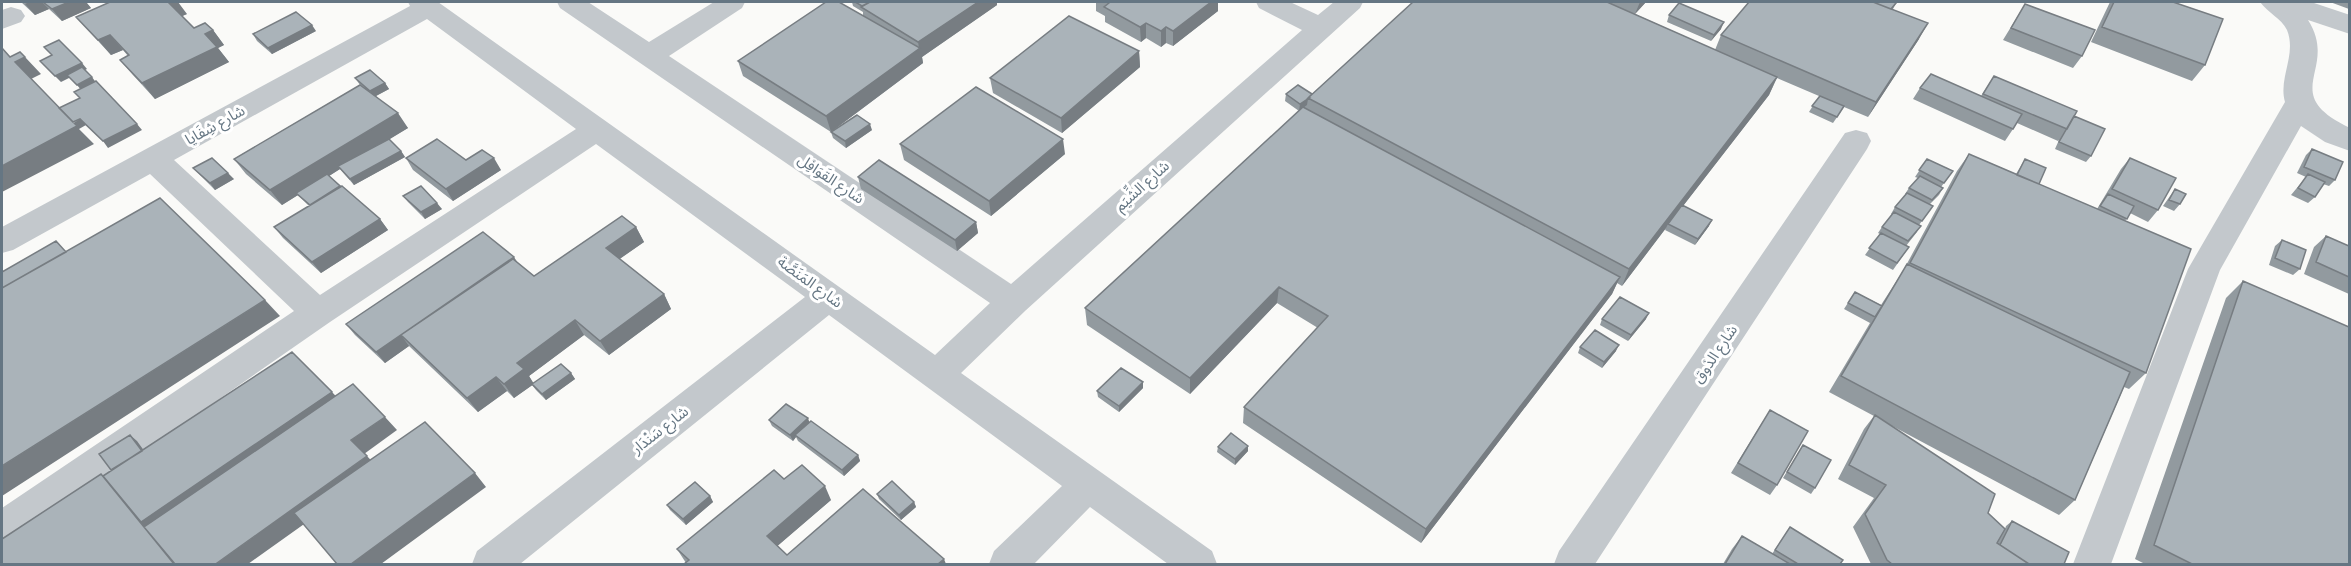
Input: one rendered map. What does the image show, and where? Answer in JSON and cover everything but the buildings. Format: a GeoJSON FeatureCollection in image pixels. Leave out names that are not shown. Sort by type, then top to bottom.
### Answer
{"type":"FeatureCollection","features":[{"type":"Feature","properties":{"kind":"street","name":"شارع القَوَافِل"},"geometry":{"type":"LineString","coordinates":[[570,2],[1013,302]]}},
{"type":"Feature","properties":{"kind":"street"},"geometry":{"type":"LineString","coordinates":[[650,55],[732,2]]}},
{"type":"Feature","properties":{"kind":"street"},"geometry":{"type":"LineString","coordinates":[[1269,2],[1321,28]]}},
{"type":"Feature","properties":{"kind":"street","name":"شارع الشِّيَم"},"geometry":{"type":"LineString","coordinates":[[938,374],[1013,302],[1350,2]]}},
{"type":"Feature","properties":{"kind":"street"},"geometry":{"type":"LineString","coordinates":[[2274,2],[2297,23],[2305,38],[2305,55],[2297,90],[2299,103],[2312,119],[2349,141]]}},
{"type":"Feature","properties":{"kind":"street"},"geometry":{"type":"LineString","coordinates":[[2286,2],[2349,25]]}},
{"type":"Feature","properties":{"kind":"street","name":"شارع المَنَصَّة"},"geometry":{"type":"LineString","coordinates":[[425,4],[1198,564]]}},
{"type":"Feature","properties":{"kind":"street","name":"شارع شِفَايا"},"geometry":{"type":"LineString","coordinates":[[2,242],[425,4]]}},
{"type":"Feature","properties":{"kind":"street"},"geometry":{"type":"LineString","coordinates":[[2092,564],[2204,269],[2299,103]]}},
{"type":"Feature","properties":{"kind":"street"},"geometry":{"type":"LineString","coordinates":[[2,529],[318,313],[599,128]]}},
{"type":"Feature","properties":{"kind":"street","name":"شارع الذوق"},"geometry":{"type":"LineString","coordinates":[[1573,564],[1856,141]]}},
{"type":"Feature","properties":{"kind":"street"},"geometry":{"type":"LineString","coordinates":[[153,159],[318,313]]}},
{"type":"Feature","properties":{"kind":"street","name":"شارع سَنْدَار"},"geometry":{"type":"LineString","coordinates":[[490,564],[830,296]]}},
{"type":"Feature","properties":{"kind":"street"},"geometry":{"type":"LineString","coordinates":[[1008,564],[1089,484]]}}]}
